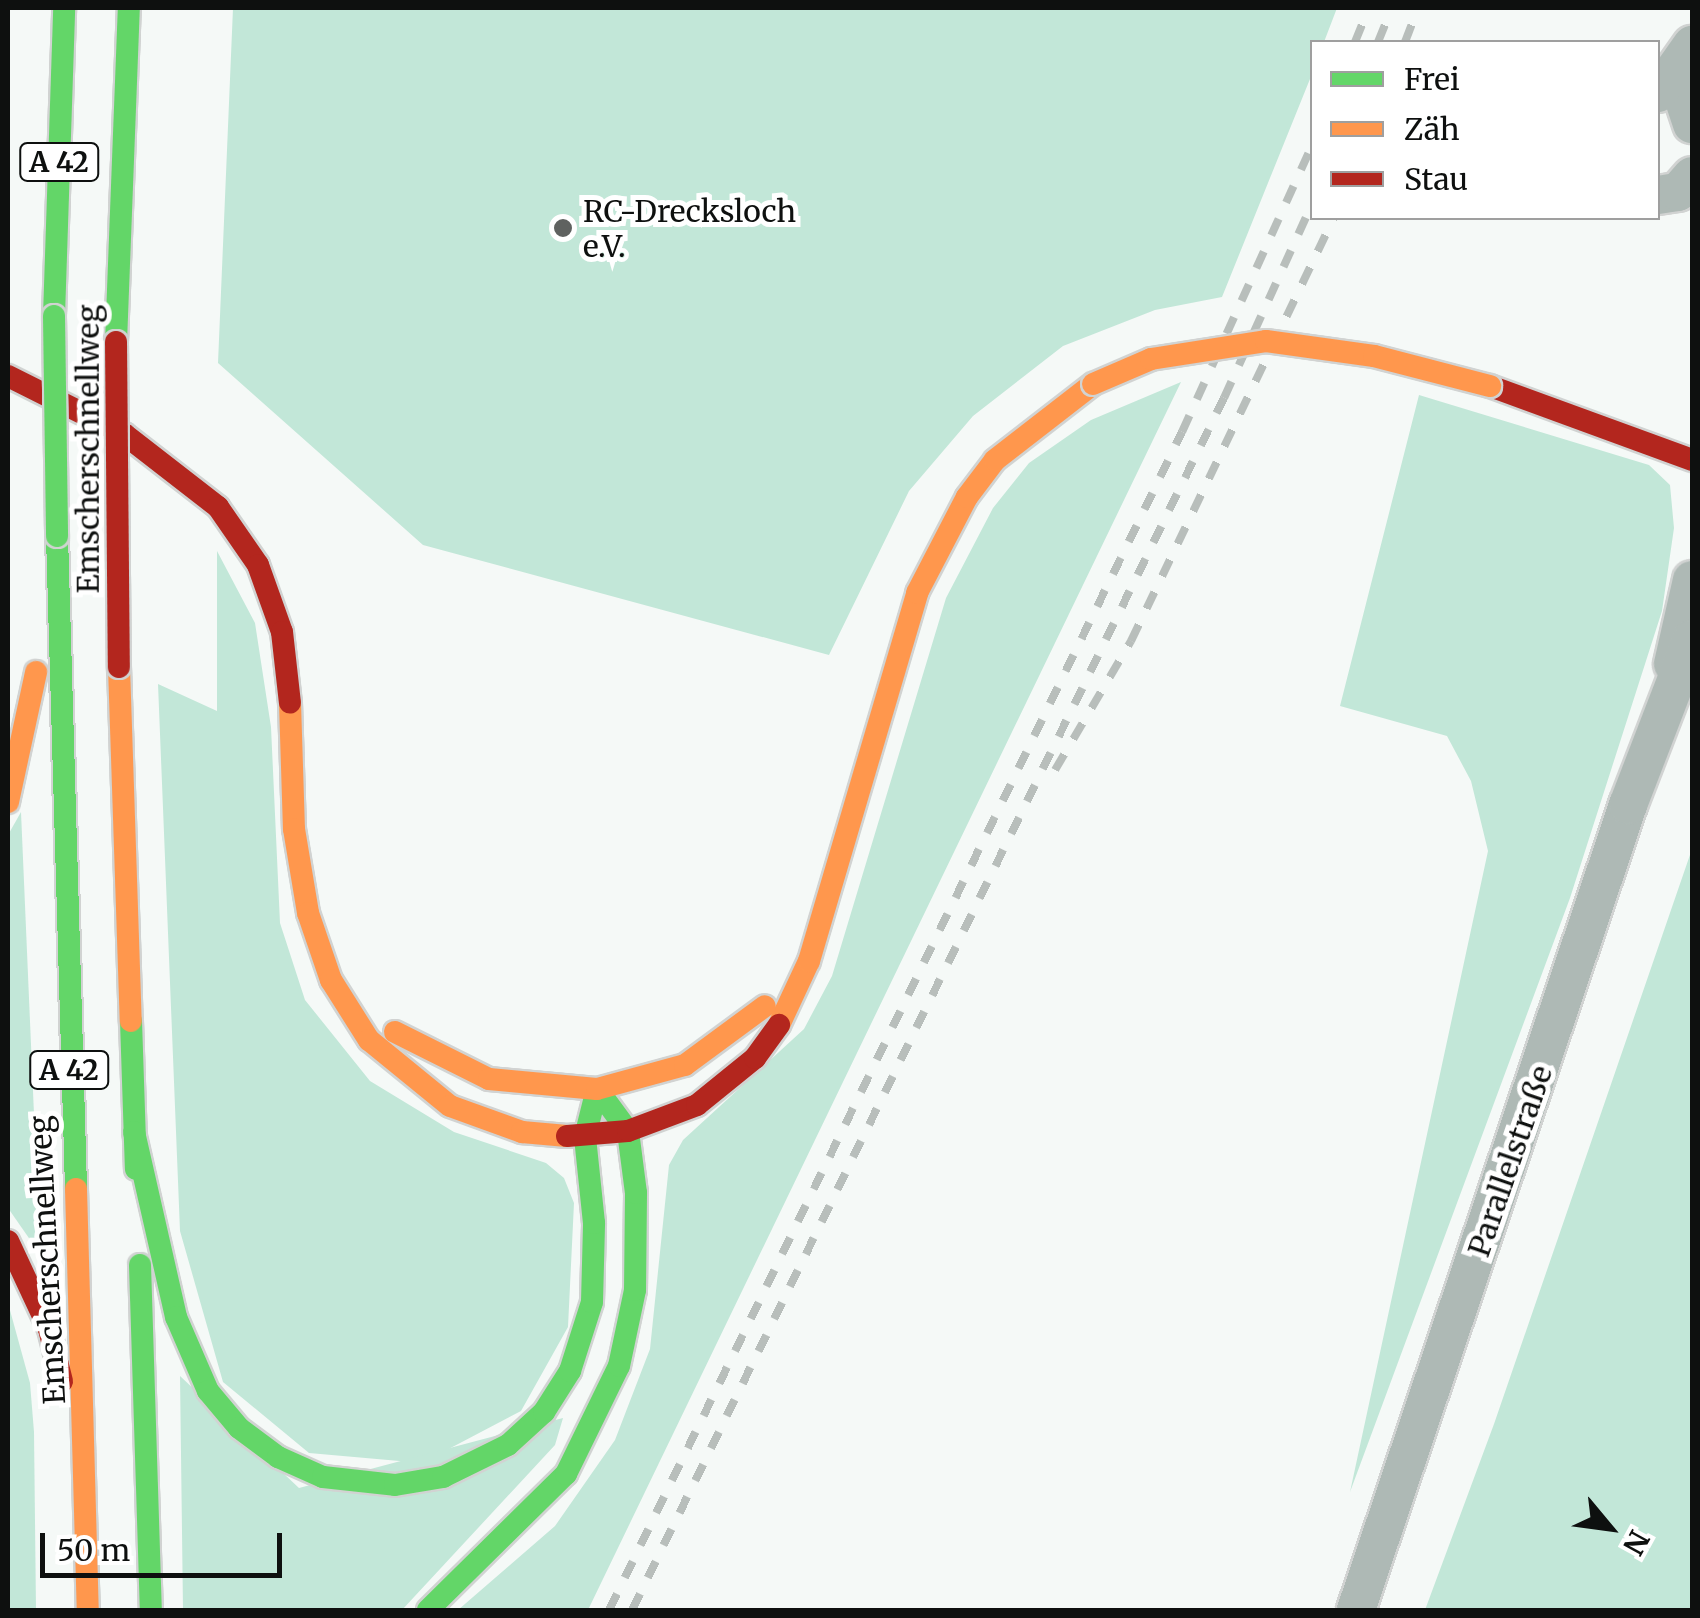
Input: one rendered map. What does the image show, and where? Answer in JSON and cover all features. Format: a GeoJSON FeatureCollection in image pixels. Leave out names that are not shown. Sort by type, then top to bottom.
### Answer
{"type":"FeatureCollection","features":[{"type":"Feature","properties":{"kind":"main road","name":"Emscherschnellweg"},"geometry":{"type":"LineString","coordinates":[[64,8],[54,316],[58,536],[52,636],[70,1152],[90,1498],[88,1610]]}},
{"type":"Feature","properties":{"kind":"main road","name":"Emscherschnellweg"},"geometry":{"type":"LineString","coordinates":[[129,8],[116,342],[120,667],[151,1610]]}},
{"type":"Feature","properties":{"kind":"main road"},"geometry":{"type":"LineString","coordinates":[[8,376],[124,434],[188,478],[218,507],[258,565],[282,632],[294,829],[319,947],[369,1040],[420,1088],[481,1120],[522,1132],[585,1136],[628,1131],[697,1105],[755,1058],[796,996],[916,593],[941,543],[995,460],[1093,384],[1151,359],[1266,342],[1374,356],[1490,386],[1692,460]]}},
{"type":"Feature","properties":{"kind":"main road"},"geometry":{"type":"LineString","coordinates":[[1490,386],[1543,385],[1599,399]]}},
{"type":"Feature","properties":{"kind":"main road"},"geometry":{"type":"LineString","coordinates":[[8,802],[52,636]]}},
{"type":"Feature","properties":{"kind":"main road"},"geometry":{"type":"LineString","coordinates":[[319,947],[364,1005],[438,1058],[524,1087],[597,1089],[668,1073],[730,1038],[781,987],[815,924]]}},
{"type":"Feature","properties":{"kind":"main road"},"geometry":{"type":"LineString","coordinates":[[428,1610],[544,1500],[606,1403],[635,1290],[628,1131],[597,1089]]}},
{"type":"Feature","properties":{"kind":"main road"},"geometry":{"type":"LineString","coordinates":[[134,1132],[176,1317],[208,1391],[239,1428],[289,1462],[346,1482],[395,1485],[466,1469],[508,1445],[544,1412],[570,1371],[588,1326],[594,1278],[585,1136],[597,1089]]}},
{"type":"Feature","properties":{"kind":"main road"},"geometry":{"type":"LineString","coordinates":[[8,1240],[49,1329],[90,1498]]}},
{"type":"Feature","properties":{"kind":"street"},"geometry":{"type":"LineString","coordinates":[[1675,70],[1692,124]]}},
{"type":"Feature","properties":{"kind":"street"},"geometry":{"type":"LineString","coordinates":[[1660,195],[1678,192],[1692,176]]}},
{"type":"Feature","properties":{"kind":"street","name":"Parallelstraße"},"geometry":{"type":"LineString","coordinates":[[1662,710],[1692,580]]}},
{"type":"Feature","properties":{"kind":"street","name":"Parallelstraße"},"geometry":{"type":"LineString","coordinates":[[1356,1610],[1662,710],[1692,639]]}},
{"type":"Feature","properties":{"kind":"green space"},"geometry":{"type":"Polygon","coordinates":[[[233,8],[1337,8],[1325,40],[1310,40],[1310,79],[1222,297],[1155,310],[1063,346],[973,416],[909,491],[829,655],[423,545],[218,363],[233,8]]]}},
{"type":"Feature","properties":{"kind":"green space"},"geometry":{"type":"Polygon","coordinates":[[[1181,382],[588,1610],[458,1610],[555,1526],[615,1440],[650,1349],[669,1165],[683,1140],[804,1029],[832,976],[946,598],[993,508],[1029,463],[1091,420],[1181,382]]]}},
{"type":"Feature","properties":{"kind":"green space"},"geometry":{"type":"Polygon","coordinates":[[[1419,395],[1649,465],[1670,485],[1674,528],[1662,611],[1570,898],[1350,1492],[1488,851],[1471,781],[1447,736],[1340,706],[1419,395]]]}},
{"type":"Feature","properties":{"kind":"green space"},"geometry":{"type":"Polygon","coordinates":[[[217,551],[255,623],[271,727],[280,923],[305,1000],[370,1081],[454,1132],[546,1163],[564,1178],[574,1203],[568,1327],[521,1411],[422,1463],[309,1453],[223,1382],[180,1231],[158,684],[217,711],[217,551]]]}},
{"type":"Feature","properties":{"kind":"green space"},"geometry":{"type":"Polygon","coordinates":[[[21,812],[40,1254],[8,1208],[8,835],[21,812]]]}},
{"type":"Feature","properties":{"kind":"green space"},"geometry":{"type":"Polygon","coordinates":[[[1692,849],[1692,1610],[1425,1610],[1494,1424],[1692,849]]]}},
{"type":"Feature","properties":{"kind":"green space"},"geometry":{"type":"Polygon","coordinates":[[[8,1303],[30,1383],[36,1610],[8,1610],[8,1303]]]}},
{"type":"Feature","properties":{"kind":"green space"},"geometry":{"type":"Polygon","coordinates":[[[180,1376],[299,1488],[563,1418],[555,1445],[402,1610],[183,1610],[180,1376]]]}},
{"type":"Feature","properties":{"kind":"railway"},"geometry":{"type":"LineString","coordinates":[[1356,40],[1369,8]]}},
{"type":"Feature","properties":{"kind":"railway"},"geometry":{"type":"LineString","coordinates":[[1379,40],[1392,8]]}},
{"type":"Feature","properties":{"kind":"railway"},"geometry":{"type":"LineString","coordinates":[[1406,40],[1418,8]]}},
{"type":"Feature","properties":{"kind":"railway"},"geometry":{"type":"LineString","coordinates":[[609,1610],[1182,432],[1310,149]]}},
{"type":"Feature","properties":{"kind":"railway"},"geometry":{"type":"LineString","coordinates":[[632,1610],[1224,398],[1310,208]]}},
{"type":"Feature","properties":{"kind":"railway"},"geometry":{"type":"LineString","coordinates":[[1055,770],[1131,641],[1333,220]]}},
{"type":"Feature","properties":{"kind":"traffic: fast"},"geometry":{"type":"LineString","coordinates":[[54,316],[64,8]]}},
{"type":"Feature","properties":{"kind":"traffic: fast"},"geometry":{"type":"LineString","coordinates":[[116,342],[129,8]]}},
{"type":"Feature","properties":{"kind":"traffic: fast"},"geometry":{"type":"LineString","coordinates":[[54,316],[57,536]]}},
{"type":"Feature","properties":{"kind":"traffic: fast"},"geometry":{"type":"LineString","coordinates":[[57,536],[76,1189]]}},
{"type":"Feature","properties":{"kind":"traffic: fast"},"geometry":{"type":"LineString","coordinates":[[131,1021],[136,1169]]}},
{"type":"Feature","properties":{"kind":"traffic: fast"},"geometry":{"type":"LineString","coordinates":[[134,1132],[176,1317],[208,1391],[239,1428],[278,1457],[323,1477],[395,1485],[443,1477],[508,1445],[544,1412],[570,1371],[592,1302],[594,1223],[585,1137],[597,1089]]}},
{"type":"Feature","properties":{"kind":"traffic: fast"},"geometry":{"type":"LineString","coordinates":[[428,1610],[566,1474],[619,1366],[635,1290],[636,1193],[628,1131],[597,1089]]}},
{"type":"Feature","properties":{"kind":"traffic: fast"},"geometry":{"type":"LineString","coordinates":[[140,1265],[151,1610]]}},
{"type":"Feature","properties":{"kind":"traffic: slow"},"geometry":{"type":"LineString","coordinates":[[1093,384],[1151,359],[1266,341],[1374,356],[1490,386]]}},
{"type":"Feature","properties":{"kind":"traffic: slow"},"geometry":{"type":"LineString","coordinates":[[779,1025],[809,961],[917,593],[967,497],[995,460],[1093,384]]}},
{"type":"Feature","properties":{"kind":"traffic: slow"},"geometry":{"type":"LineString","coordinates":[[119,667],[131,1021]]}},
{"type":"Feature","properties":{"kind":"traffic: slow"},"geometry":{"type":"LineString","coordinates":[[8,802],[36,672]]}},
{"type":"Feature","properties":{"kind":"traffic: slow"},"geometry":{"type":"LineString","coordinates":[[290,703],[294,829],[308,913],[331,980],[369,1040],[450,1106],[522,1132],[567,1136]]}},
{"type":"Feature","properties":{"kind":"traffic: slow"},"geometry":{"type":"LineString","coordinates":[[395,1032],[489,1079],[597,1089],[685,1065],[765,1006]]}},
{"type":"Feature","properties":{"kind":"traffic: slow"},"geometry":{"type":"LineString","coordinates":[[76,1189],[88,1610]]}},
{"type":"Feature","properties":{"kind":"traffic: jam"},"geometry":{"type":"LineString","coordinates":[[116,342],[119,667]]}},
{"type":"Feature","properties":{"kind":"traffic: jam"},"geometry":{"type":"LineString","coordinates":[[8,376],[124,434],[218,507],[258,565],[282,632],[290,703]]}},
{"type":"Feature","properties":{"kind":"traffic: jam"},"geometry":{"type":"LineString","coordinates":[[1490,386],[1692,460]]}},
{"type":"Feature","properties":{"kind":"traffic: jam"},"geometry":{"type":"LineString","coordinates":[[567,1136],[628,1131],[697,1105],[755,1058],[779,1025]]}},
{"type":"Feature","properties":{"kind":"traffic: jam"},"geometry":{"type":"LineString","coordinates":[[8,1241],[49,1329],[62,1381]]}},
{"type":"Feature","properties":{"kind":"place","name":"RC-Drecksloch e.V."},"geometry":{"type":"Point","coordinates":[563,228]}}]}
